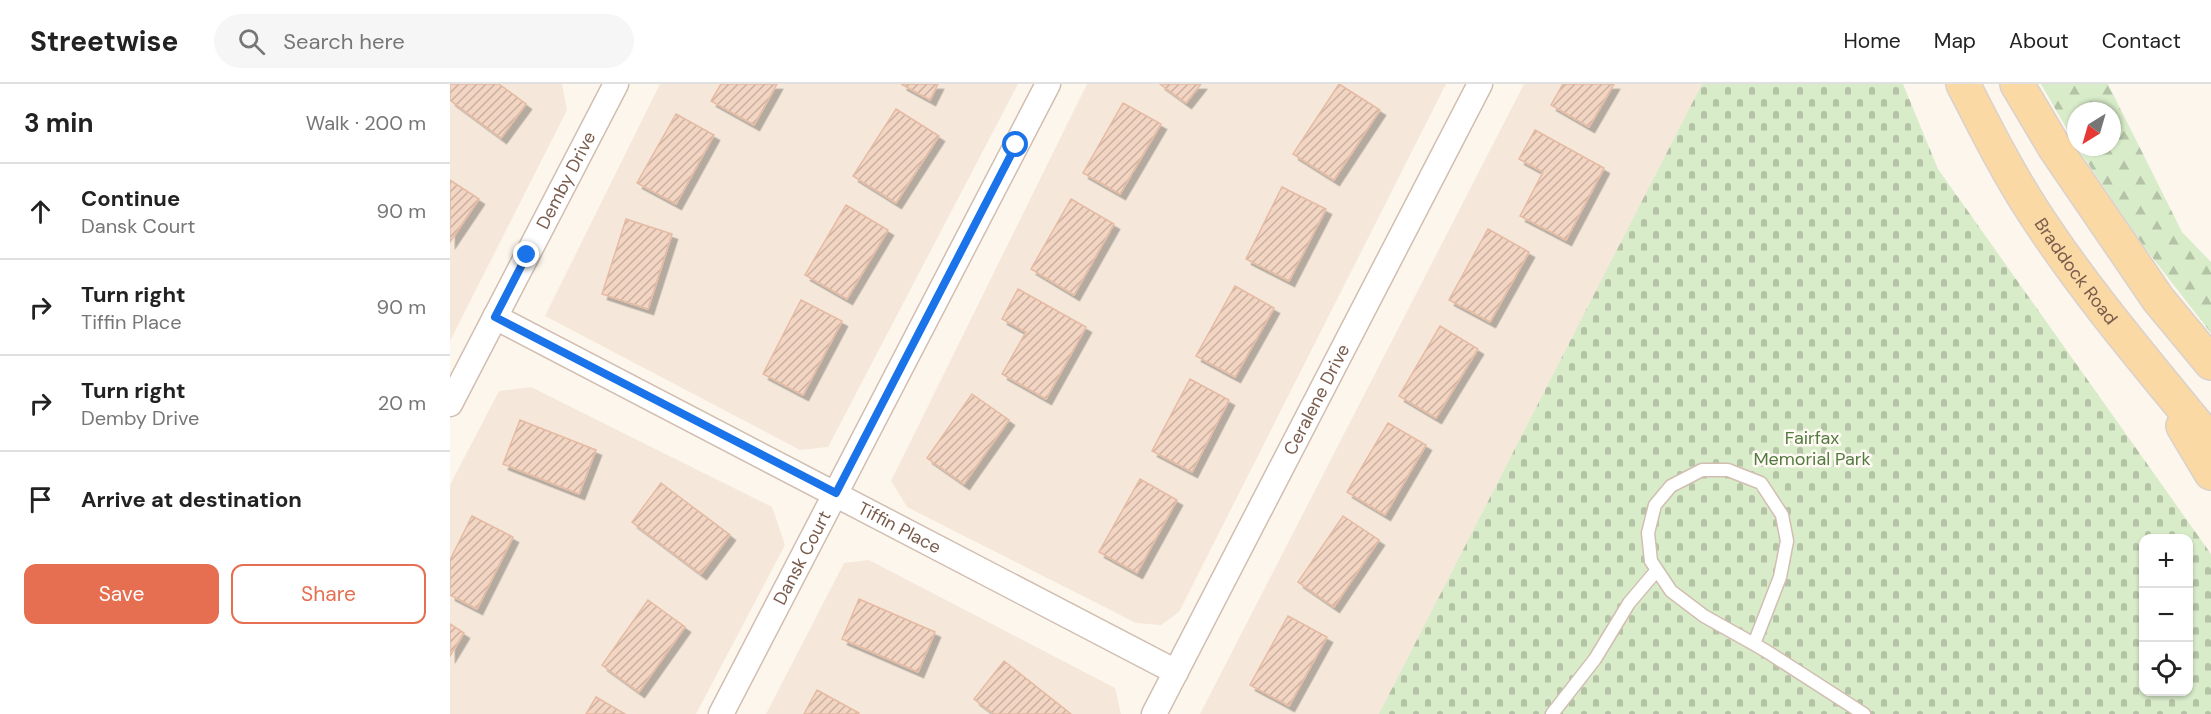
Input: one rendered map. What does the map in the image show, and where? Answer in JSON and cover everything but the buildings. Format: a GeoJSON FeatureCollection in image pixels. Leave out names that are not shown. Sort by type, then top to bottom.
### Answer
{"type":"FeatureCollection","features":[{"type":"Feature","properties":{"kind":"main road","name":"Braddock Road"},"geometry":{"type":"LineString","coordinates":[[1963,84],[1985,128],[2033,211],[2085,285],[2211,442]]}},
{"type":"Feature","properties":{"kind":"main road"},"geometry":{"type":"LineString","coordinates":[[2018,84],[2055,148],[2152,290],[2211,363]]}},
{"type":"Feature","properties":{"kind":"main road"},"geometry":{"type":"LineString","coordinates":[[2140,355],[2211,473]]}},
{"type":"Feature","properties":{"kind":"street","name":"Demby Drive"},"geometry":{"type":"LineString","coordinates":[[450,404],[616,84]]}},
{"type":"Feature","properties":{"kind":"street","name":"Dansk Court"},"geometry":{"type":"LineString","coordinates":[[721,714],[1048,84]]}},
{"type":"Feature","properties":{"kind":"street","name":"Ceralene Drive"},"geometry":{"type":"LineString","coordinates":[[1154,714],[1205,611],[1480,84]]}},
{"type":"Feature","properties":{"kind":"street","name":"Tiffin Place"},"geometry":{"type":"LineString","coordinates":[[495,317],[1176,672]]}},
{"type":"Feature","properties":{"kind":"lane"},"geometry":{"type":"LineString","coordinates":[[1754,644],[1780,577],[1787,541],[1782,515],[1761,483],[1728,470],[1702,470],[1671,486],[1655,505],[1648,533],[1651,561],[1671,591],[1704,616],[1754,644],[1864,714]]}},
{"type":"Feature","properties":{"kind":"lane"},"geometry":{"type":"LineString","coordinates":[[1552,714],[1595,659],[1629,603],[1658,570]]}},
{"type":"Feature","properties":{"kind":"shaded area"},"geometry":{"type":"Polygon","coordinates":[[[450,84],[562,84],[567,110],[450,341],[450,84]]]}},
{"type":"Feature","properties":{"kind":"shaded area"},"geometry":{"type":"Polygon","coordinates":[[[660,84],[1018,84],[828,447],[800,450],[545,316],[660,84]]]}},
{"type":"Feature","properties":{"kind":"shaded area"},"geometry":{"type":"Polygon","coordinates":[[[1087,84],[1446,84],[1179,612],[1161,625],[1136,623],[907,507],[891,481],[1087,84]]]}},
{"type":"Feature","properties":{"kind":"shaded area"},"geometry":{"type":"Polygon","coordinates":[[[1524,84],[1705,84],[1380,714],[1200,714],[1524,84]]]}},
{"type":"Feature","properties":{"kind":"shaded area"},"geometry":{"type":"Polygon","coordinates":[[[531,387],[772,507],[785,545],[696,714],[450,714],[450,485],[499,391],[531,387]]]}},
{"type":"Feature","properties":{"kind":"shaded area"},"geometry":{"type":"Polygon","coordinates":[[[869,560],[1115,688],[1121,714],[766,714],[844,563],[869,560]]]}},
{"type":"Feature","properties":{"kind":"green space","name":"Fairfax Memorial Park"},"geometry":{"type":"Polygon","coordinates":[[[1702,84],[1903,84],[1938,169],[2211,554],[2211,714],[1379,714],[1702,84]]]}},
{"type":"Feature","properties":{"kind":"green space"},"geometry":{"type":"Polygon","coordinates":[[[2041,84],[2108,84],[2117,102],[2067,102],[2067,129],[2041,84]]]}},
{"type":"Feature","properties":{"kind":"green space"},"geometry":{"type":"Polygon","coordinates":[[[2121,110],[2182,232],[2211,262],[2211,333],[2141,243],[2083,156],[2121,156],[2121,110]]]}},
{"type":"Feature","properties":{"kind":"route"},"geometry":{"type":"LineString","coordinates":[[527,255],[495,317],[836,493],[1016,145]]}}]}
